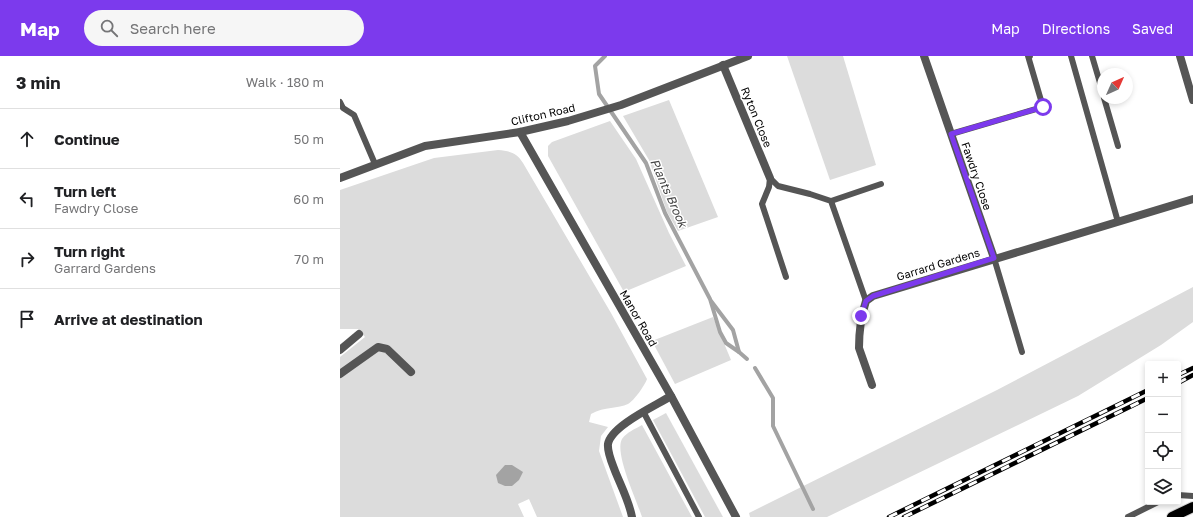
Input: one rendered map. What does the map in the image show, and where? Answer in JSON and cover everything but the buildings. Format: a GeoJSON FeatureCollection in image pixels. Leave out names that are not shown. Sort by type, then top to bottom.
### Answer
{"type":"FeatureCollection","features":[{"type":"Feature","properties":{"kind":"main road"},"geometry":{"type":"LineString","coordinates":[[1172,517],[1193,507]]}},
{"type":"Feature","properties":{"kind":"street","name":"Clifton Road"},"geometry":{"type":"LineString","coordinates":[[340,178],[425,146],[520,132],[600,111],[748,56]]}},
{"type":"Feature","properties":{"kind":"street","name":"Fawdry Close"},"geometry":{"type":"LineString","coordinates":[[924,56],[994,258]]}},
{"type":"Feature","properties":{"kind":"street"},"geometry":{"type":"LineString","coordinates":[[1180,56],[1193,100]]}},
{"type":"Feature","properties":{"kind":"street","name":"Ryton Close"},"geometry":{"type":"LineString","coordinates":[[723,65],[770,178]]}},
{"type":"Feature","properties":{"kind":"street","name":"Manor Road"},"geometry":{"type":"LineString","coordinates":[[520,132],[671,396],[736,517]]}},
{"type":"Feature","properties":{"kind":"street","name":"Garrard Gardens"},"geometry":{"type":"LineString","coordinates":[[866,301],[873,296],[994,258],[1193,200]]}},
{"type":"Feature","properties":{"kind":"street"},"geometry":{"type":"LineString","coordinates":[[866,301],[861,316],[859,348],[872,385]]}},
{"type":"Feature","properties":{"kind":"street"},"geometry":{"type":"LineString","coordinates":[[340,350],[359,334]]}},
{"type":"Feature","properties":{"kind":"street"},"geometry":{"type":"LineString","coordinates":[[340,374],[378,347],[387,349],[411,372]]}},
{"type":"Feature","properties":{"kind":"street"},"geometry":{"type":"LineString","coordinates":[[632,517],[630,506],[614,469],[608,450],[608,443],[613,434],[620,427],[671,396]]}},
{"type":"Feature","properties":{"kind":"lane"},"geometry":{"type":"LineString","coordinates":[[951,134],[1043,107],[1028,56],[1030,56]]}},
{"type":"Feature","properties":{"kind":"lane"},"geometry":{"type":"LineString","coordinates":[[1071,56],[1118,222]]}},
{"type":"Feature","properties":{"kind":"lane"},"geometry":{"type":"LineString","coordinates":[[1092,56],[1097,73]]}},
{"type":"Feature","properties":{"kind":"lane"},"geometry":{"type":"LineString","coordinates":[[1106,104],[1118,146]]}},
{"type":"Feature","properties":{"kind":"lane"},"geometry":{"type":"LineString","coordinates":[[341,106],[354,115],[375,164]]}},
{"type":"Feature","properties":{"kind":"lane"},"geometry":{"type":"LineString","coordinates":[[770,178],[778,186],[831,201],[881,184]]}},
{"type":"Feature","properties":{"kind":"lane"},"geometry":{"type":"LineString","coordinates":[[770,178],[769,187],[762,204],[786,277]]}},
{"type":"Feature","properties":{"kind":"lane"},"geometry":{"type":"LineString","coordinates":[[831,201],[866,301]]}},
{"type":"Feature","properties":{"kind":"lane"},"geometry":{"type":"LineString","coordinates":[[994,258],[1022,352]]}},
{"type":"Feature","properties":{"kind":"lane"},"geometry":{"type":"LineString","coordinates":[[644,413],[699,517]]}},
{"type":"Feature","properties":{"kind":"lane"},"geometry":{"type":"LineString","coordinates":[[1181,495],[1193,496]]}},
{"type":"Feature","properties":{"kind":"lane"},"geometry":{"type":"LineString","coordinates":[[1128,517],[1152,505]]}},
{"type":"Feature","properties":{"kind":"shaded area"},"geometry":{"type":"Polygon","coordinates":[[[787,56],[843,56],[876,165],[830,180],[787,56]]]}},
{"type":"Feature","properties":{"kind":"shaded area"},"geometry":{"type":"Polygon","coordinates":[[[669,100],[718,217],[678,231],[667,212],[649,160],[623,116],[669,100]]]}},
{"type":"Feature","properties":{"kind":"shaded area"},"geometry":{"type":"Polygon","coordinates":[[[610,121],[636,159],[669,233],[686,266],[624,292],[548,156],[548,146],[552,142],[610,121]]]}},
{"type":"Feature","properties":{"kind":"shaded area"},"geometry":{"type":"Polygon","coordinates":[[[498,150],[513,153],[523,163],[611,313],[647,379],[639,393],[628,404],[596,411],[591,414],[589,422],[608,427],[601,436],[599,451],[623,517],[537,517],[529,499],[518,504],[524,517],[340,517],[340,357],[365,337],[358,329],[340,329],[340,190],[434,158],[498,150]]]}},
{"type":"Feature","properties":{"kind":"shaded area"},"geometry":{"type":"Polygon","coordinates":[[[1193,287],[1193,322],[1161,345],[1078,396],[827,517],[750,517],[749,513],[997,390],[1193,287]]]}},
{"type":"Feature","properties":{"kind":"shaded area"},"geometry":{"type":"Polygon","coordinates":[[[713,317],[731,360],[675,384],[652,341],[713,317]]]}},
{"type":"Feature","properties":{"kind":"shaded area"},"geometry":{"type":"Polygon","coordinates":[[[666,413],[723,517],[705,517],[653,420],[666,413]]]}},
{"type":"Feature","properties":{"kind":"shaded area"},"geometry":{"type":"Polygon","coordinates":[[[642,425],[692,517],[642,517],[623,466],[620,446],[624,437],[642,425]]]}},
{"type":"Feature","properties":{"kind":"shaded area"},"geometry":{"type":"Polygon","coordinates":[[[505,465],[512,465],[523,472],[519,480],[512,486],[505,486],[498,483],[496,475],[505,465]]]}},
{"type":"Feature","properties":{"kind":"waterway","name":"Plants Brook"},"geometry":{"type":"LineString","coordinates":[[605,56],[595,66],[599,94],[646,163],[665,213],[710,299],[720,332],[726,343],[739,352]]}},
{"type":"Feature","properties":{"kind":"waterway","name":"Plants Brook"},"geometry":{"type":"LineString","coordinates":[[711,301],[733,330],[739,352],[747,359]]}},
{"type":"Feature","properties":{"kind":"waterway","name":"Plants Brook"},"geometry":{"type":"LineString","coordinates":[[755,368],[773,398],[773,426],[813,509]]}},
{"type":"Feature","properties":{"kind":"railway"},"geometry":{"type":"LineString","coordinates":[[1181,374],[1193,368]]}},
{"type":"Feature","properties":{"kind":"railway"},"geometry":{"type":"LineString","coordinates":[[1181,381],[1193,375]]}},
{"type":"Feature","properties":{"kind":"railway"},"geometry":{"type":"LineString","coordinates":[[889,517],[1145,391]]}},
{"type":"Feature","properties":{"kind":"railway"},"geometry":{"type":"LineString","coordinates":[[904,517],[1145,399]]}},
{"type":"Feature","properties":{"kind":"route"},"geometry":{"type":"LineString","coordinates":[[861,316],[866,301],[873,296],[994,258],[951,134],[1043,107]]}}]}
